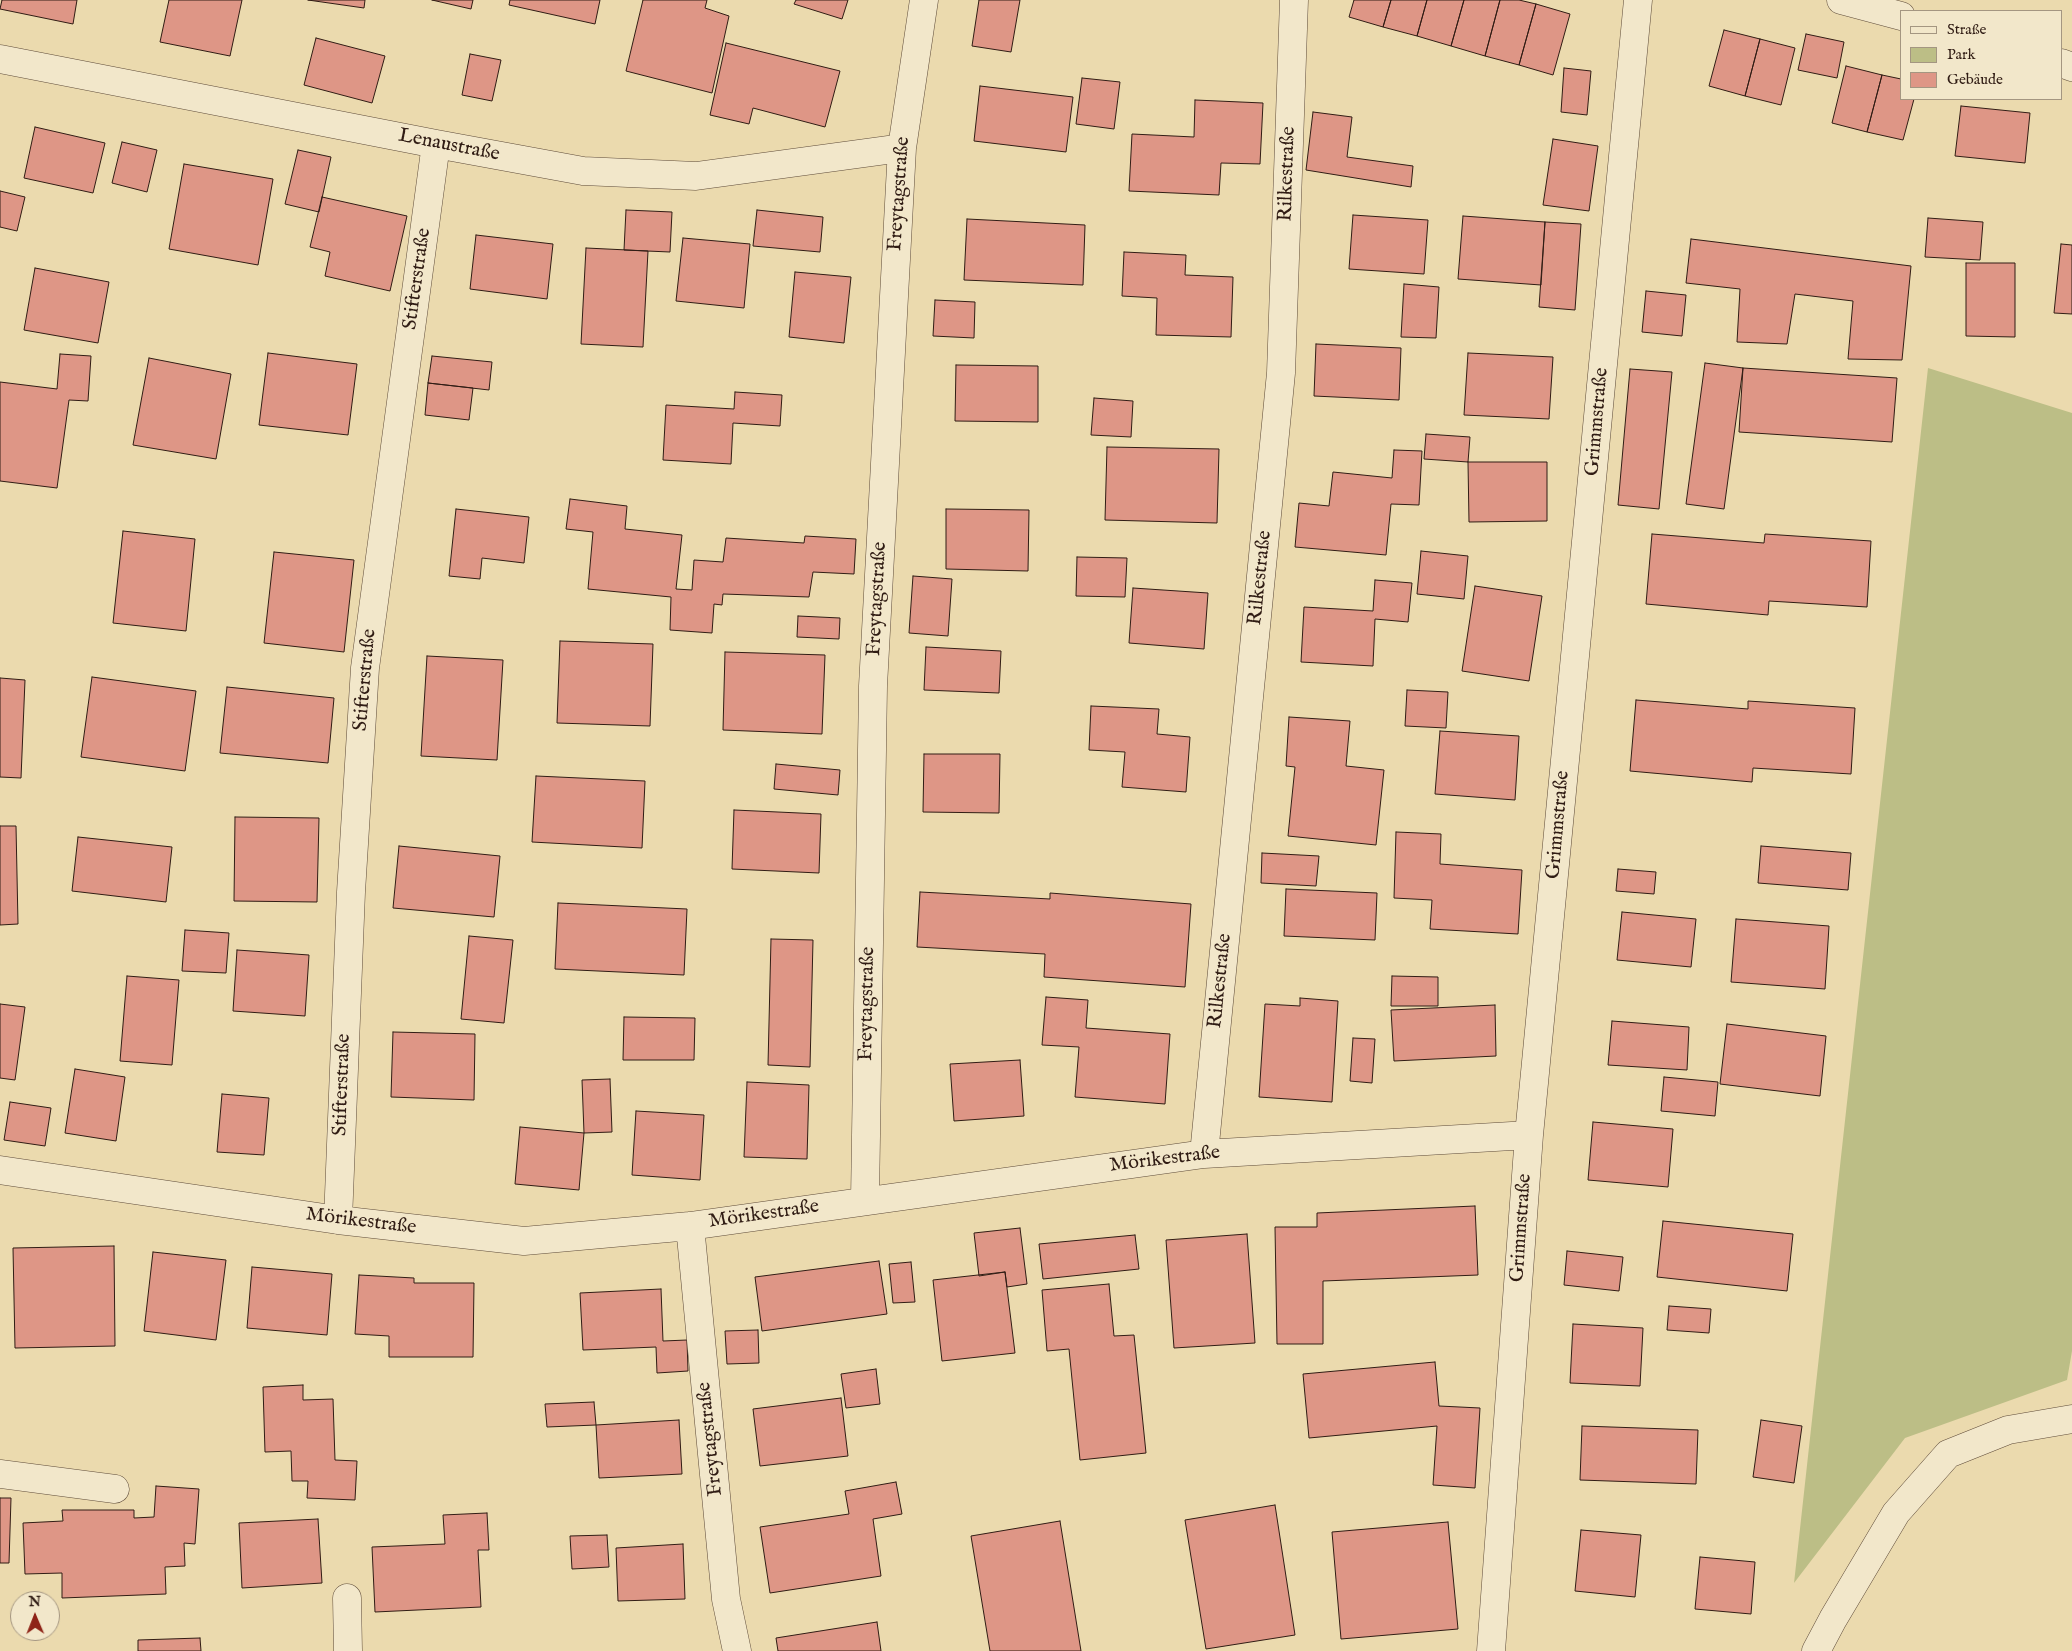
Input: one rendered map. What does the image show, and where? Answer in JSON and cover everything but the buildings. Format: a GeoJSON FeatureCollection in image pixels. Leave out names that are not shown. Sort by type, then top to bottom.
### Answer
{"type":"FeatureCollection","features":[{"type":"Feature","properties":{"kind":"street","name":"Freytagstraße"},"geometry":{"type":"LineString","coordinates":[[865,1200],[873,686],[902,148],[924,0]]}},
{"type":"Feature","properties":{"kind":"street","name":"Rilkestraße"},"geometry":{"type":"LineString","coordinates":[[1204,1154],[1281,373],[1294,0]]}},
{"type":"Feature","properties":{"kind":"street","name":"Grimmstraße"},"geometry":{"type":"LineString","coordinates":[[1491,1651],[1529,1135],[1638,0]]}},
{"type":"Feature","properties":{"kind":"street"},"geometry":{"type":"LineString","coordinates":[[1841,0],[1900,16]]}},
{"type":"Feature","properties":{"kind":"street","name":"Lenaustraße"},"geometry":{"type":"LineString","coordinates":[[0,59],[583,171],[696,176],[902,148]]}},
{"type":"Feature","properties":{"kind":"street","name":"Stifterstraße"},"geometry":{"type":"LineString","coordinates":[[338,1220],[351,892],[365,668],[436,144]]}},
{"type":"Feature","properties":{"kind":"street","name":"Mörikestraße"},"geometry":{"type":"LineString","coordinates":[[0,1170],[338,1220],[524,1241],[690,1226],[1204,1154],[1529,1135]]}},
{"type":"Feature","properties":{"kind":"street","name":"Freytagstraße"},"geometry":{"type":"LineString","coordinates":[[690,1226],[726,1599],[737,1651]]}},
{"type":"Feature","properties":{"kind":"street"},"geometry":{"type":"LineString","coordinates":[[1816,1651],[1896,1513],[1948,1454],[2008,1430],[2072,1419]]}},
{"type":"Feature","properties":{"kind":"street"},"geometry":{"type":"LineString","coordinates":[[0,1474],[115,1489]]}},
{"type":"Feature","properties":{"kind":"street"},"geometry":{"type":"LineString","coordinates":[[347,1598],[348,1651]]}},
{"type":"Feature","properties":{"kind":"green space"},"geometry":{"type":"Polygon","coordinates":[[[1928,368],[2072,413],[2072,1351],[2067,1380],[1905,1438],[1794,1583],[1928,368]]]}}]}
